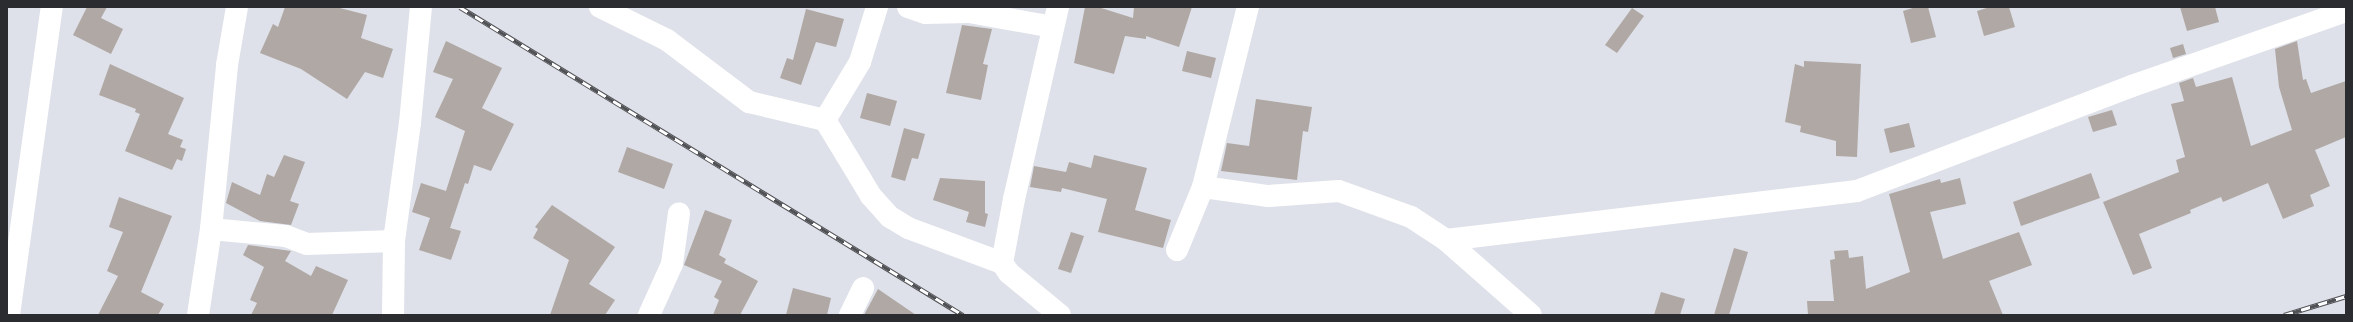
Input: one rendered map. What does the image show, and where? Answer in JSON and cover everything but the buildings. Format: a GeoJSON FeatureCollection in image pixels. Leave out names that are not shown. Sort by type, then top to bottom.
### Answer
{"type":"FeatureCollection","features":[{"type":"Feature","properties":{"kind":"street"},"geometry":{"type":"LineString","coordinates":[[10,315],[52,7]]}},
{"type":"Feature","properties":{"kind":"street"},"geometry":{"type":"LineString","coordinates":[[198,315],[211,229],[227,65],[237,7]]}},
{"type":"Feature","properties":{"kind":"street"},"geometry":{"type":"LineString","coordinates":[[399,312],[394,241],[410,123],[421,7]]}},
{"type":"Feature","properties":{"kind":"street"},"geometry":{"type":"LineString","coordinates":[[600,7],[667,40],[748,102],[825,120],[871,196],[890,217],[908,228],[1002,264],[1009,274],[1060,315]]}},
{"type":"Feature","properties":{"kind":"street"},"geometry":{"type":"LineString","coordinates":[[825,120],[860,62],[877,7]]}},
{"type":"Feature","properties":{"kind":"street"},"geometry":{"type":"LineString","coordinates":[[908,7],[925,13],[969,12],[1055,17],[1002,264]]}},
{"type":"Feature","properties":{"kind":"street"},"geometry":{"type":"LineString","coordinates":[[1177,250],[1203,187],[1248,7]]}},
{"type":"Feature","properties":{"kind":"street"},"geometry":{"type":"LineString","coordinates":[[1446,240],[1856,191],[2132,86],[2346,11]]}},
{"type":"Feature","properties":{"kind":"street"},"geometry":{"type":"LineString","coordinates":[[1203,187],[1268,196],[1339,191],[1411,216],[1446,240],[1531,315]]}},
{"type":"Feature","properties":{"kind":"street"},"geometry":{"type":"LineString","coordinates":[[648,315],[672,264],[679,213]]}},
{"type":"Feature","properties":{"kind":"street"},"geometry":{"type":"LineString","coordinates":[[211,229],[286,236],[307,244],[394,241]]}},
{"type":"Feature","properties":{"kind":"street"},"geometry":{"type":"LineString","coordinates":[[850,315],[863,288]]}},
{"type":"Feature","properties":{"kind":"railway"},"geometry":{"type":"LineString","coordinates":[[460,7],[963,315]]}},
{"type":"Feature","properties":{"kind":"railway"},"geometry":{"type":"LineString","coordinates":[[2284,315],[2346,296]]}}]}
